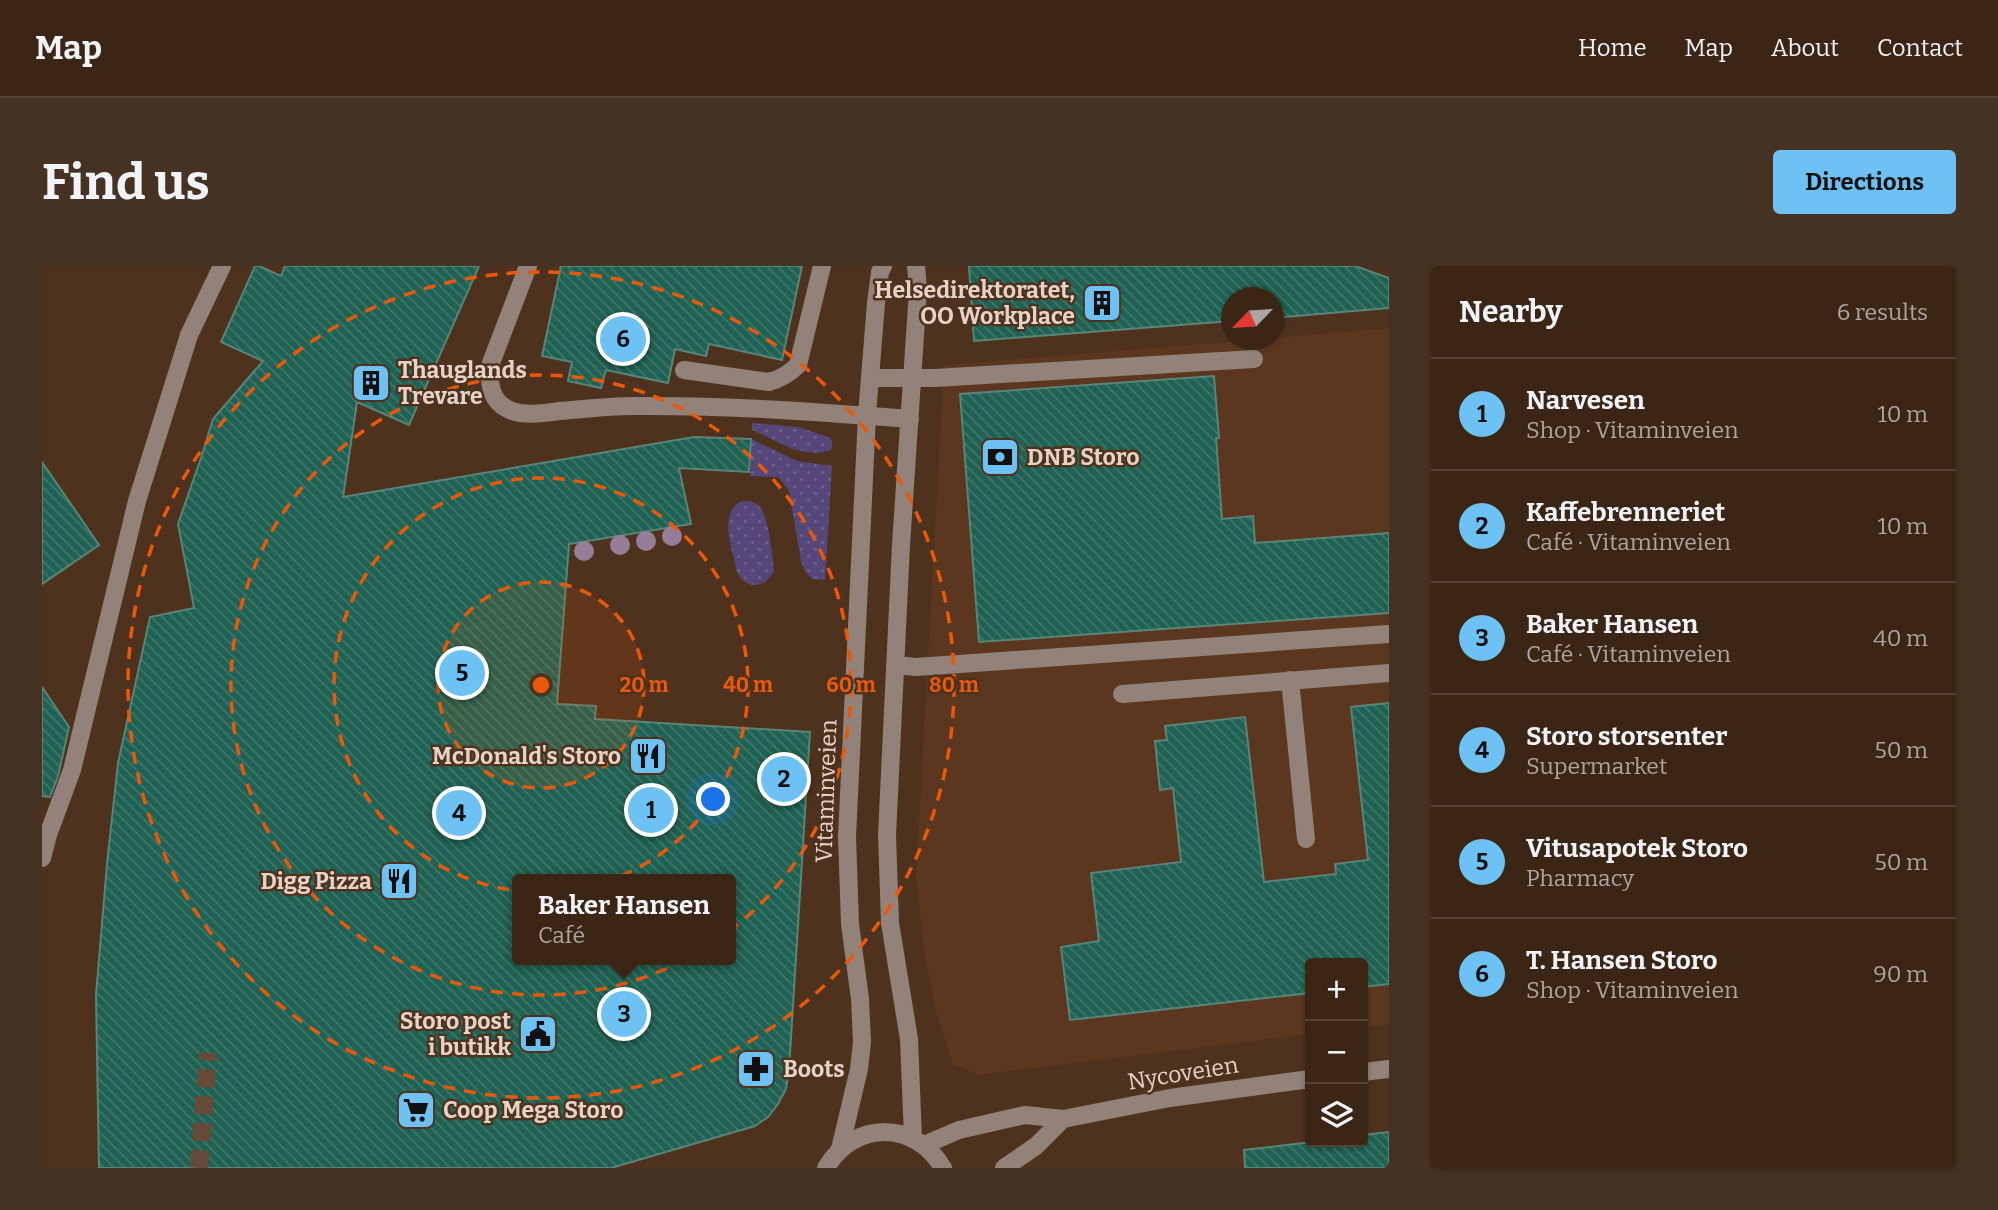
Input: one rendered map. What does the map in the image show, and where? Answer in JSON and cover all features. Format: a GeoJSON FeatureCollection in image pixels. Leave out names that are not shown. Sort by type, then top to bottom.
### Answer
{"type":"FeatureCollection","features":[{"type":"Feature","properties":{"kind":"street"},"geometry":{"type":"LineString","coordinates":[[42,856],[72,770],[137,501],[189,335],[222,266]]}},
{"type":"Feature","properties":{"kind":"street"},"geometry":{"type":"LineString","coordinates":[[528,266],[491,363],[491,391],[509,410],[539,413],[674,405],[910,419]]}},
{"type":"Feature","properties":{"kind":"street"},"geometry":{"type":"LineString","coordinates":[[684,370],[769,382],[779,380],[791,372],[798,365],[822,266]]}},
{"type":"Feature","properties":{"kind":"street","name":"Vitaminveien"},"geometry":{"type":"LineString","coordinates":[[840,1149],[859,1069],[862,1042],[860,999],[850,924],[848,837],[867,415],[879,283],[883,266]]}},
{"type":"Feature","properties":{"kind":"street"},"geometry":{"type":"LineString","coordinates":[[916,266],[918,290],[888,786],[887,876],[890,923],[909,1039],[918,1142]]}},
{"type":"Feature","properties":{"kind":"street"},"geometry":{"type":"LineString","coordinates":[[870,377],[913,379],[1254,359]]}},
{"type":"Feature","properties":{"kind":"street"},"geometry":{"type":"LineString","coordinates":[[895,666],[930,666],[1389,634]]}},
{"type":"Feature","properties":{"kind":"street"},"geometry":{"type":"LineString","coordinates":[[1122,694],[1389,673]]}},
{"type":"Feature","properties":{"kind":"street"},"geometry":{"type":"LineString","coordinates":[[1290,680],[1306,839]]}},
{"type":"Feature","properties":{"kind":"street"},"geometry":{"type":"LineString","coordinates":[[1368,1071],[1389,1069]]}},
{"type":"Feature","properties":{"kind":"street","name":"Nycoveien"},"geometry":{"type":"LineString","coordinates":[[918,1142],[1025,1115],[1063,1119],[1170,1098],[1305,1080]]}},
{"type":"Feature","properties":{"kind":"street"},"geometry":{"type":"LineString","coordinates":[[1004,1168],[1036,1146],[1063,1119]]}},
{"type":"Feature","properties":{"kind":"street"},"geometry":{"type":"LineString","coordinates":[[826,1168],[840,1149],[853,1140],[883,1132],[898,1133],[918,1142],[935,1155],[943,1168]]}},
{"type":"Feature","properties":{"kind":"shaded area"},"geometry":{"type":"Polygon","coordinates":[[[1389,328],[1389,1024],[1368,1026],[1368,958],[1305,958],[1305,1035],[978,1075],[953,1064],[937,1015],[924,951],[916,876],[944,365],[1221,343],[1221,350],[1284,350],[1284,337],[1389,328]]]}},
{"type":"Feature","properties":{"kind":"shaded area"},"geometry":{"type":"Polygon","coordinates":[[[752,423],[798,427],[828,437],[832,443],[831,450],[810,452],[790,448],[752,430],[752,423]]]}},
{"type":"Feature","properties":{"kind":"shaded area"},"geometry":{"type":"Polygon","coordinates":[[[751,439],[797,461],[832,466],[825,580],[812,579],[801,561],[789,490],[778,477],[750,476],[751,439]]]}},
{"type":"Feature","properties":{"kind":"shaded area"},"geometry":{"type":"Polygon","coordinates":[[[742,501],[758,505],[765,517],[774,570],[762,584],[751,584],[741,578],[730,543],[730,514],[734,506],[742,501]]]}},
{"type":"Feature","properties":{"kind":"building"},"geometry":{"type":"Polygon","coordinates":[[[255,266],[281,276],[285,266],[479,266],[409,425],[357,402],[343,497],[694,437],[751,439],[749,472],[679,468],[691,524],[569,544],[557,704],[596,706],[595,719],[810,732],[789,1070],[786,1089],[778,1104],[768,1117],[755,1126],[611,1168],[99,1168],[96,995],[118,763],[150,617],[194,608],[178,524],[213,419],[263,361],[221,342],[255,266]]]}},
{"type":"Feature","properties":{"kind":"building"},"geometry":{"type":"Polygon","coordinates":[[[561,266],[802,266],[782,360],[709,344],[706,356],[675,349],[668,383],[606,370],[601,388],[568,381],[572,362],[542,356],[561,266]]]}},
{"type":"Feature","properties":{"kind":"building","name":"Helsedirektoratet, OO Workplace"},"geometry":{"type":"Polygon","coordinates":[[[969,266],[1355,266],[1389,278],[1389,308],[1284,317],[1284,287],[1221,287],[1221,322],[974,341],[969,266]]]}},
{"type":"Feature","properties":{"kind":"building"},"geometry":{"type":"Polygon","coordinates":[[[1214,376],[1222,519],[1253,516],[1255,543],[1389,533],[1389,613],[979,642],[960,394],[1214,376]]]}},
{"type":"Feature","properties":{"kind":"building"},"geometry":{"type":"Polygon","coordinates":[[[42,462],[99,545],[42,584],[42,462]]]}},
{"type":"Feature","properties":{"kind":"building"},"geometry":{"type":"Polygon","coordinates":[[[42,687],[69,727],[58,776],[50,797],[42,796],[42,687]]]}},
{"type":"Feature","properties":{"kind":"building"},"geometry":{"type":"Polygon","coordinates":[[[1389,703],[1389,984],[1368,986],[1368,958],[1305,958],[1305,994],[1070,1020],[1061,947],[1099,941],[1091,873],[1181,862],[1173,788],[1160,790],[1155,741],[1167,740],[1165,726],[1245,717],[1264,882],[1336,874],[1335,864],[1368,860],[1351,707],[1389,703]]]}},
{"type":"Feature","properties":{"kind":"building"},"geometry":{"type":"Polygon","coordinates":[[[1389,1132],[1389,1168],[1245,1168],[1244,1150],[1305,1143],[1305,1147],[1368,1147],[1368,1134],[1389,1132]]]}},
{"type":"Feature","properties":{"kind":"tunnel"},"geometry":{"type":"LineString","coordinates":[[199,1168],[208,1053]]}},
{"type":"Feature","properties":{"kind":"place","name":"Helsedirektoratet, OO Workplace"},"geometry":{"type":"Point","coordinates":[1102,303]}},
{"type":"Feature","properties":{"kind":"place","name":"T. Hansen Storo"},"geometry":{"type":"Point","coordinates":[623,339]}},
{"type":"Feature","properties":{"kind":"place","name":"Thauglands Trevare"},"geometry":{"type":"Point","coordinates":[371,383]}},
{"type":"Feature","properties":{"kind":"place","name":"DNB Storo"},"geometry":{"type":"Point","coordinates":[1000,457]}},
{"type":"Feature","properties":{"kind":"place","name":"Vitusapotek Storo"},"geometry":{"type":"Point","coordinates":[462,673]}},
{"type":"Feature","properties":{"kind":"place","name":"McDonald's Storo"},"geometry":{"type":"Point","coordinates":[648,756]}},
{"type":"Feature","properties":{"kind":"place","name":"Kaffebrenneriet"},"geometry":{"type":"Point","coordinates":[784,779]}},
{"type":"Feature","properties":{"kind":"place","name":"Narvesen"},"geometry":{"type":"Point","coordinates":[651,810]}},
{"type":"Feature","properties":{"kind":"place","name":"Storo storsenter"},"geometry":{"type":"Point","coordinates":[459,813]}},
{"type":"Feature","properties":{"kind":"place","name":"Digg Pizza"},"geometry":{"type":"Point","coordinates":[399,881]}},
{"type":"Feature","properties":{"kind":"place","name":"Baker Hansen"},"geometry":{"type":"Point","coordinates":[624,1014]}},
{"type":"Feature","properties":{"kind":"place","name":"Storo post i butikk"},"geometry":{"type":"Point","coordinates":[538,1034]}},
{"type":"Feature","properties":{"kind":"place","name":"Boots"},"geometry":{"type":"Point","coordinates":[756,1069]}},
{"type":"Feature","properties":{"kind":"place","name":"Coop Mega Storo"},"geometry":{"type":"Point","coordinates":[416,1110]}}]}
